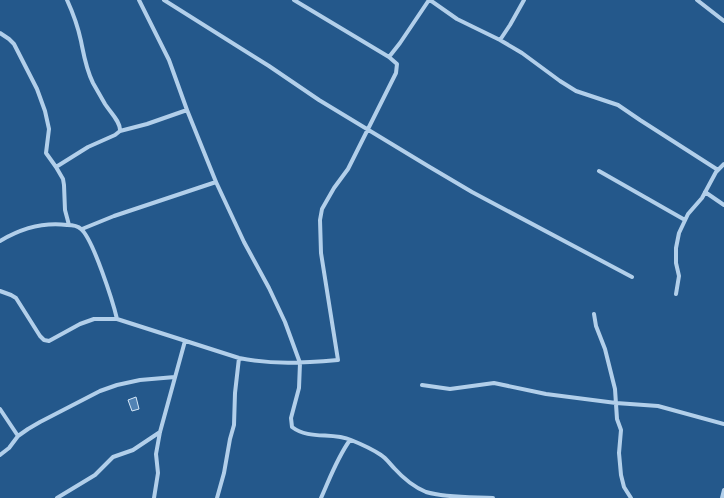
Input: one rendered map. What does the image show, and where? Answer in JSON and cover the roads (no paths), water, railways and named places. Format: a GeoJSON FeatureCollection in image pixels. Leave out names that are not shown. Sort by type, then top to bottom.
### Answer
{"type":"FeatureCollection","features":[{"type":"Feature","properties":{"kind":"street"},"geometry":{"type":"LineString","coordinates":[[67,0],[77,28],[88,74],[105,105],[119,124],[121,128],[120,131]]}},
{"type":"Feature","properties":{"kind":"street"},"geometry":{"type":"LineString","coordinates":[[139,0],[169,60],[216,182],[244,242],[270,288],[285,322],[300,363],[299,388],[292,418],[292,427],[298,432],[307,434],[339,436],[383,455],[407,480],[427,492],[438,495],[493,498]]}},
{"type":"Feature","properties":{"kind":"street"},"geometry":{"type":"LineString","coordinates":[[164,0],[367,130],[472,192],[632,277]]}},
{"type":"Feature","properties":{"kind":"street"},"geometry":{"type":"LineString","coordinates":[[0,291],[16,298],[44,340],[50,341],[75,327],[94,319],[117,319],[143,326],[239,358],[274,363],[300,363],[338,360],[321,253],[320,220],[322,209],[334,188],[348,169],[396,73],[397,64],[389,57],[294,0]]}},
{"type":"Feature","properties":{"kind":"street"},"geometry":{"type":"LineString","coordinates":[[389,57],[430,0],[457,19],[500,40],[522,53],[576,91],[606,100],[628,110],[640,120],[718,170]]}},
{"type":"Feature","properties":{"kind":"street"},"geometry":{"type":"LineString","coordinates":[[500,40],[524,0]]}},
{"type":"Feature","properties":{"kind":"street"},"geometry":{"type":"LineString","coordinates":[[697,0],[724,21]]}},
{"type":"Feature","properties":{"kind":"street"},"geometry":{"type":"LineString","coordinates":[[0,33],[14,44],[37,89],[49,129],[46,153],[56,167],[64,185],[65,210],[69,225]]}},
{"type":"Feature","properties":{"kind":"street"},"geometry":{"type":"LineString","coordinates":[[56,167],[88,147],[115,135],[120,131],[147,124],[187,110]]}},
{"type":"Feature","properties":{"kind":"street"},"geometry":{"type":"LineString","coordinates":[[676,294],[679,276],[676,263],[676,248],[679,233],[685,220],[706,192],[710,181],[724,164]]}},
{"type":"Feature","properties":{"kind":"street"},"geometry":{"type":"LineString","coordinates":[[599,171],[685,220]]}},
{"type":"Feature","properties":{"kind":"street"},"geometry":{"type":"LineString","coordinates":[[82,229],[114,216],[216,182]]}},
{"type":"Feature","properties":{"kind":"street"},"geometry":{"type":"LineString","coordinates":[[706,192],[724,205]]}},
{"type":"Feature","properties":{"kind":"street"},"geometry":{"type":"LineString","coordinates":[[0,241],[12,234],[36,226],[60,224],[82,229],[88,238],[111,294],[117,319]]}},
{"type":"Feature","properties":{"kind":"street"},"geometry":{"type":"LineString","coordinates":[[594,314],[596,326],[605,349],[615,389],[617,419],[621,430],[619,454],[621,475],[624,487],[631,498]]}},
{"type":"Feature","properties":{"kind":"street"},"geometry":{"type":"LineString","coordinates":[[154,498],[158,473],[156,454],[160,432],[185,341]]}},
{"type":"Feature","properties":{"kind":"street"},"geometry":{"type":"LineString","coordinates":[[217,498],[224,473],[228,445],[234,425],[235,393],[239,358]]}},
{"type":"Feature","properties":{"kind":"street"},"geometry":{"type":"LineString","coordinates":[[0,454],[9,448],[18,436],[40,422],[100,391],[117,385],[140,380],[175,376]]}},
{"type":"Feature","properties":{"kind":"street"},"geometry":{"type":"LineString","coordinates":[[422,385],[450,389],[494,384],[546,394],[616,403],[658,406],[724,424]]}},
{"type":"Feature","properties":{"kind":"street"},"geometry":{"type":"LineString","coordinates":[[0,409],[18,436]]}},
{"type":"Feature","properties":{"kind":"street"},"geometry":{"type":"LineString","coordinates":[[57,498],[95,475],[113,457],[133,450],[160,432]]}},
{"type":"Feature","properties":{"kind":"street"},"geometry":{"type":"LineString","coordinates":[[321,498],[329,477],[350,440]]}},
{"type":"Feature","properties":{"kind":"street"},"geometry":{"type":"LineString","coordinates":[[722,498],[724,490]]}}]}
